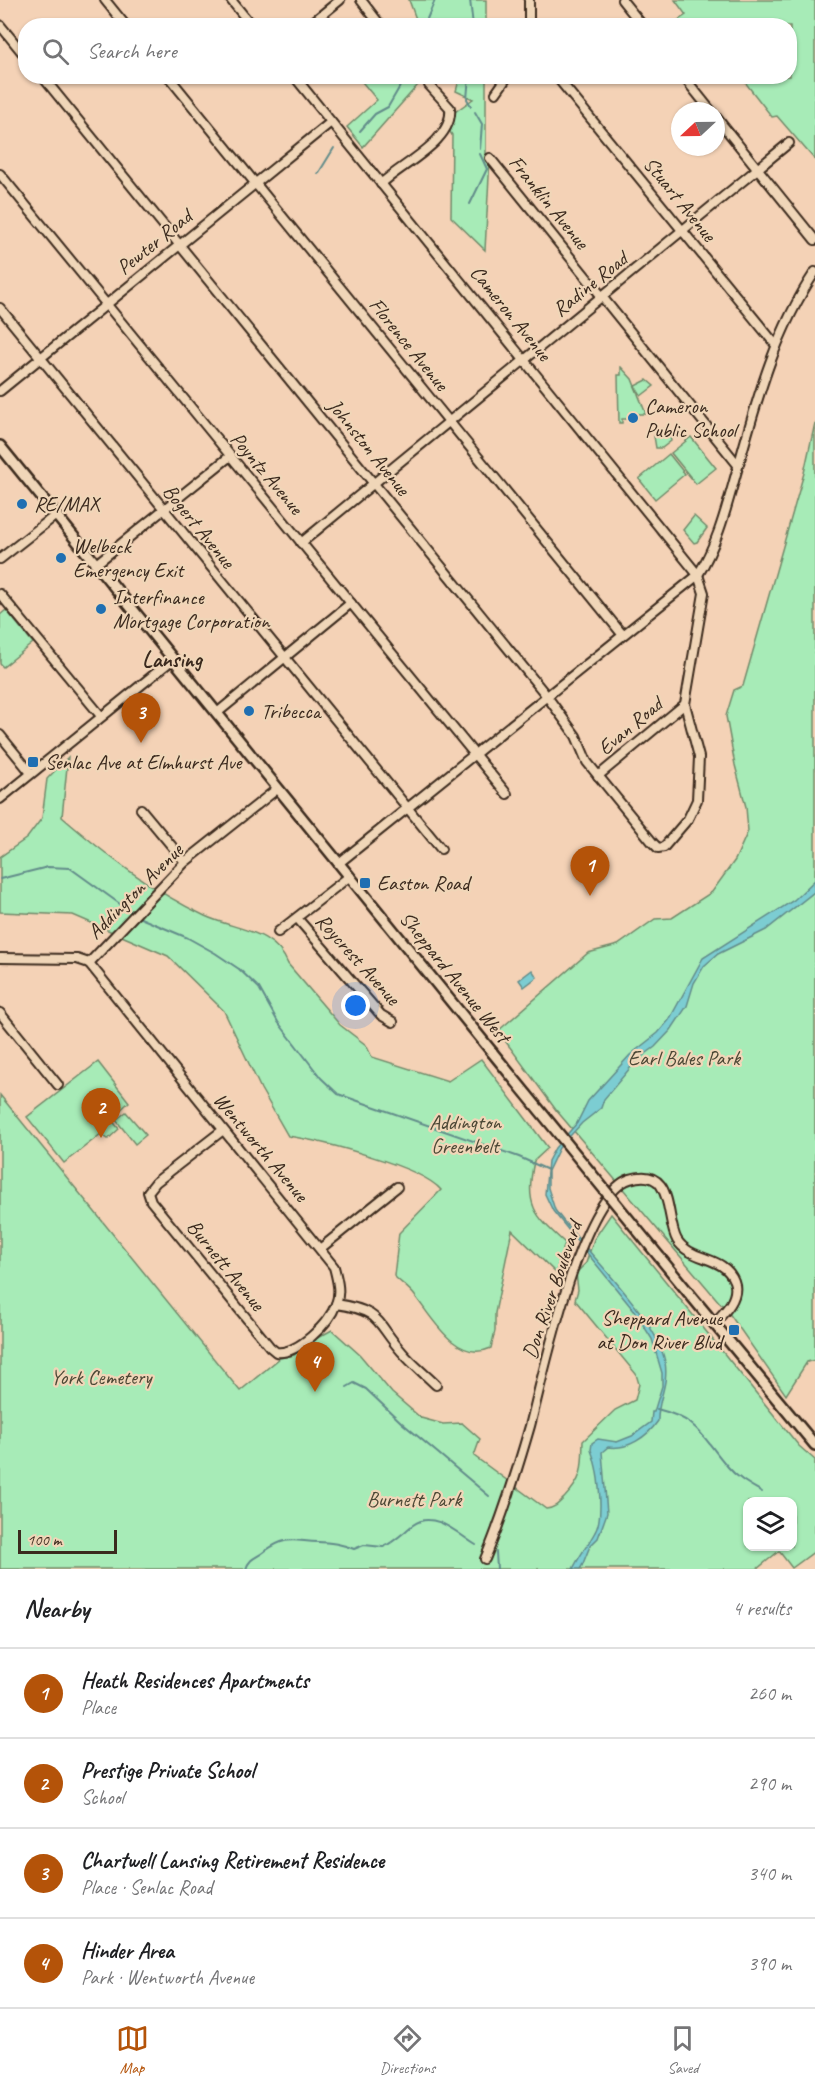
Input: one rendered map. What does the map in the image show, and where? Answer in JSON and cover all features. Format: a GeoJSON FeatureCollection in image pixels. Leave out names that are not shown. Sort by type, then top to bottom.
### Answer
{"type":"FeatureCollection","features":[{"type":"Feature","properties":{"kind":"main road","name":"Sheppard Avenue West"},"geometry":{"type":"LineString","coordinates":[[0,446],[277,789],[815,1445]]}},
{"type":"Feature","properties":{"kind":"street"},"geometry":{"type":"LineString","coordinates":[[105,0],[120,18]]}},
{"type":"Feature","properties":{"kind":"street"},"geometry":{"type":"LineString","coordinates":[[231,0],[246,18]]}},
{"type":"Feature","properties":{"kind":"street"},"geometry":{"type":"LineString","coordinates":[[318,18],[340,0]]}},
{"type":"Feature","properties":{"kind":"street"},"geometry":{"type":"LineString","coordinates":[[361,0],[375,18]]}},
{"type":"Feature","properties":{"kind":"street"},"geometry":{"type":"LineString","coordinates":[[529,18],[530,0]]}},
{"type":"Feature","properties":{"kind":"street"},"geometry":{"type":"LineString","coordinates":[[622,0],[637,18]]}},
{"type":"Feature","properties":{"kind":"street"},"geometry":{"type":"LineString","coordinates":[[0,25],[18,47]]}},
{"type":"Feature","properties":{"kind":"street","name":"Johnston Avenue"},"geometry":{"type":"LineString","coordinates":[[48,84],[546,695],[576,736],[587,762],[658,848],[664,847],[688,819],[697,800],[699,757],[685,704]]}},
{"type":"Feature","properties":{"kind":"street","name":"Florence Avenue"},"geometry":{"type":"LineString","coordinates":[[175,84],[622,634]]}},
{"type":"Feature","properties":{"kind":"street","name":"Cameron Avenue"},"geometry":{"type":"LineString","coordinates":[[300,84],[698,574]]}},
{"type":"Feature","properties":{"kind":"street"},"geometry":{"type":"LineString","coordinates":[[496,93],[502,84]]}},
{"type":"Feature","properties":{"kind":"street","name":"Stuart Avenue"},"geometry":{"type":"LineString","coordinates":[[563,84],[776,345]]}},
{"type":"Feature","properties":{"kind":"street"},"geometry":{"type":"LineString","coordinates":[[689,84],[704,102]]}},
{"type":"Feature","properties":{"kind":"street"},"geometry":{"type":"LineString","coordinates":[[381,184],[440,137],[448,127],[450,108],[429,86]]}},
{"type":"Feature","properties":{"kind":"street","name":"Pewter Road"},"geometry":{"type":"LineString","coordinates":[[0,392],[331,122]]}},
{"type":"Feature","properties":{"kind":"street"},"geometry":{"type":"LineString","coordinates":[[725,128],[815,240]]}},
{"type":"Feature","properties":{"kind":"street","name":"Radine Road"},"geometry":{"type":"LineString","coordinates":[[301,543],[789,143]]}},
{"type":"Feature","properties":{"kind":"street","name":"Franklin Avenue"},"geometry":{"type":"LineString","coordinates":[[490,158],[738,465]]}},
{"type":"Feature","properties":{"kind":"street","name":"Poyntz Avenue"},"geometry":{"type":"LineString","coordinates":[[0,174],[229,457],[507,794]]}},
{"type":"Feature","properties":{"kind":"street"},"geometry":{"type":"LineString","coordinates":[[339,863],[698,574],[717,542],[738,465],[776,345],[796,301],[815,272]]}},
{"type":"Feature","properties":{"kind":"street","name":"Bogert Avenue"},"geometry":{"type":"LineString","coordinates":[[0,308],[441,849]]}},
{"type":"Feature","properties":{"kind":"street"},"geometry":{"type":"LineString","coordinates":[[96,564],[229,457]]}},
{"type":"Feature","properties":{"kind":"street"},"geometry":{"type":"LineString","coordinates":[[0,559],[56,515]]}},
{"type":"Feature","properties":{"kind":"street"},"geometry":{"type":"LineString","coordinates":[[685,704],[704,593],[698,574]]}},
{"type":"Feature","properties":{"kind":"street"},"geometry":{"type":"LineString","coordinates":[[0,594],[101,716]]}},
{"type":"Feature","properties":{"kind":"street"},"geometry":{"type":"LineString","coordinates":[[217,712],[351,603]]}},
{"type":"Feature","properties":{"kind":"street"},"geometry":{"type":"LineString","coordinates":[[0,799],[172,660]]}},
{"type":"Feature","properties":{"kind":"street","name":"Evan Road"},"geometry":{"type":"LineString","coordinates":[[598,776],[685,704]]}},
{"type":"Feature","properties":{"kind":"street"},"geometry":{"type":"LineString","coordinates":[[0,735],[31,773]]}},
{"type":"Feature","properties":{"kind":"street","name":"Addington Avenue"},"geometry":{"type":"LineString","coordinates":[[0,958],[77,959],[89,963],[185,862],[277,789]]}},
{"type":"Feature","properties":{"kind":"street"},"geometry":{"type":"LineString","coordinates":[[141,809],[185,862]]}},
{"type":"Feature","properties":{"kind":"street"},"geometry":{"type":"LineString","coordinates":[[278,932],[350,876]]}},
{"type":"Feature","properties":{"kind":"street","name":"Roycrest Avenue"},"geometry":{"type":"LineString","coordinates":[[297,918],[381,1015],[393,1022]]}},
{"type":"Feature","properties":{"kind":"street","name":"Wentworth Avenue"},"geometry":{"type":"LineString","coordinates":[[89,963],[321,1248],[334,1267],[338,1284],[336,1304]]}},
{"type":"Feature","properties":{"kind":"street"},"geometry":{"type":"LineString","coordinates":[[0,1013],[58,1086]]}},
{"type":"Feature","properties":{"kind":"street","name":"Burnett Avenue"},"geometry":{"type":"LineString","coordinates":[[223,1130],[156,1182],[148,1192],[151,1201],[270,1347],[283,1353],[290,1351],[323,1325],[336,1304]]}},
{"type":"Feature","properties":{"kind":"street","name":"Don River Boulevard"},"geometry":{"type":"LineString","coordinates":[[485,1559],[512,1484],[546,1357],[577,1260],[601,1206],[617,1186],[641,1177],[658,1184],[667,1195],[678,1241],[690,1251],[715,1261],[731,1273],[736,1285],[735,1297],[714,1323]]}},
{"type":"Feature","properties":{"kind":"street"},"geometry":{"type":"LineString","coordinates":[[321,1248],[397,1187]]}},
{"type":"Feature","properties":{"kind":"street"},"geometry":{"type":"LineString","coordinates":[[336,1304],[361,1309],[378,1318],[402,1352],[436,1385]]}},
{"type":"Feature","properties":{"kind":"green space"},"geometry":{"type":"Polygon","coordinates":[[[409,0],[486,0],[486,18],[416,18],[409,0]]]}},
{"type":"Feature","properties":{"kind":"green space"},"geometry":{"type":"Polygon","coordinates":[[[675,0],[815,0],[815,160],[777,116],[772,117],[746,84],[797,84],[797,18],[682,18],[686,15],[675,0]]]}},
{"type":"Feature","properties":{"kind":"green space"},"geometry":{"type":"Polygon","coordinates":[[[364,84],[419,84],[363,147],[347,127],[377,100],[364,84]]]}},
{"type":"Feature","properties":{"kind":"green space"},"geometry":{"type":"Polygon","coordinates":[[[458,84],[486,84],[486,155],[490,158],[485,250],[451,217],[452,135],[450,132],[455,112],[473,99],[456,91],[458,84]]]}},
{"type":"Feature","properties":{"kind":"green space"},"geometry":{"type":"Polygon","coordinates":[[[621,367],[632,379],[646,414],[632,414],[630,419],[622,419],[622,423],[619,423],[618,375],[621,375],[621,367]]]}},
{"type":"Feature","properties":{"kind":"green space"},"geometry":{"type":"Polygon","coordinates":[[[647,380],[654,386],[641,396],[635,386],[647,380]]]}},
{"type":"Feature","properties":{"kind":"green space","name":"Earl Bales Park"},"geometry":{"type":"Polygon","coordinates":[[[815,423],[815,1360],[807,1362],[786,1395],[731,1316],[556,1110],[498,1031],[588,953],[618,945],[655,919],[672,918],[712,892],[735,860],[748,831],[746,807],[726,716],[734,690],[743,686],[804,473],[815,423]]]}},
{"type":"Feature","properties":{"kind":"green space"},"geometry":{"type":"Polygon","coordinates":[[[662,429],[668,429],[671,441],[662,448],[656,448],[654,436],[662,429]]]}},
{"type":"Feature","properties":{"kind":"green space"},"geometry":{"type":"Polygon","coordinates":[[[691,437],[716,468],[696,484],[671,453],[691,437]]]}},
{"type":"Feature","properties":{"kind":"green space"},"geometry":{"type":"Polygon","coordinates":[[[669,454],[685,474],[655,499],[639,479],[669,454]]]}},
{"type":"Feature","properties":{"kind":"green space"},"geometry":{"type":"Polygon","coordinates":[[[694,516],[707,528],[694,543],[683,530],[694,516]]]}},
{"type":"Feature","properties":{"kind":"green space"},"geometry":{"type":"Polygon","coordinates":[[[6,610],[33,643],[3,667],[0,664],[0,615],[6,610]]]}},
{"type":"Feature","properties":{"kind":"green space","name":"Addington Greenbelt"},"geometry":{"type":"Polygon","coordinates":[[[68,757],[62,817],[95,845],[148,884],[185,906],[217,921],[252,932],[273,944],[282,952],[288,964],[340,1025],[366,1045],[372,1057],[448,1081],[481,1059],[548,1148],[534,1161],[531,1176],[531,1199],[545,1224],[565,1243],[556,1273],[512,1230],[495,1313],[495,1331],[491,1348],[479,1351],[467,1350],[456,1344],[438,1326],[413,1293],[394,1276],[399,1233],[441,1190],[430,1181],[393,1164],[346,1149],[288,1136],[261,1089],[224,1011],[168,956],[73,915],[0,912],[0,857],[27,838],[42,818],[47,779],[68,757]]]}},
{"type":"Feature","properties":{"kind":"green space"},"geometry":{"type":"Polygon","coordinates":[[[98,1062],[129,1102],[111,1119],[119,1129],[108,1139],[101,1134],[64,1163],[27,1117],[98,1062]]]}},
{"type":"Feature","properties":{"kind":"green space"},"geometry":{"type":"Polygon","coordinates":[[[0,1095],[240,1391],[280,1358],[294,1355],[310,1342],[332,1330],[360,1355],[392,1393],[421,1418],[443,1424],[462,1423],[480,1439],[474,1456],[546,1509],[560,1502],[576,1483],[582,1465],[583,1441],[615,1410],[635,1400],[639,1384],[636,1374],[575,1300],[578,1290],[576,1273],[586,1263],[594,1239],[611,1214],[799,1446],[815,1460],[815,1551],[792,1568],[779,1551],[757,1569],[0,1569],[0,1095]]]}},
{"type":"Feature","properties":{"kind":"green space"},"geometry":{"type":"Polygon","coordinates":[[[126,1112],[146,1135],[135,1144],[116,1120],[126,1112]]]}},
{"type":"Feature","properties":{"kind":"water"},"geometry":{"type":"Polygon","coordinates":[[[815,880],[814,892],[766,930],[718,954],[704,966],[694,983],[687,1006],[671,1030],[655,1047],[636,1061],[604,1099],[601,1108],[582,1123],[559,1148],[548,1171],[548,1188],[555,1210],[618,1284],[648,1324],[659,1344],[666,1371],[658,1421],[654,1427],[643,1437],[630,1444],[608,1447],[602,1452],[607,1513],[598,1538],[590,1546],[582,1566],[580,1569],[573,1569],[595,1532],[600,1514],[592,1443],[598,1439],[617,1442],[632,1436],[651,1422],[652,1412],[654,1412],[662,1386],[662,1373],[652,1339],[635,1312],[553,1211],[545,1194],[548,1161],[555,1148],[577,1123],[588,1101],[630,1055],[658,1033],[669,1020],[703,958],[794,900],[815,880]]]}},
{"type":"Feature","properties":{"kind":"water"},"geometry":{"type":"Polygon","coordinates":[[[532,970],[537,977],[524,987],[519,980],[532,970]]]}},
{"type":"Feature","properties":{"kind":"waterway"},"geometry":{"type":"LineString","coordinates":[[427,18],[435,0]]}},
{"type":"Feature","properties":{"kind":"waterway"},"geometry":{"type":"LineString","coordinates":[[470,0],[472,18]]}},
{"type":"Feature","properties":{"kind":"waterway"},"geometry":{"type":"LineString","coordinates":[[360,131],[375,114],[388,107],[401,84]]}},
{"type":"Feature","properties":{"kind":"waterway"},"geometry":{"type":"LineString","coordinates":[[468,84],[467,99],[471,106]]}},
{"type":"Feature","properties":{"kind":"waterway"},"geometry":{"type":"LineString","coordinates":[[475,112],[482,124],[480,149]]}},
{"type":"Feature","properties":{"kind":"waterway"},"geometry":{"type":"LineString","coordinates":[[318,174],[334,148]]}},
{"type":"Feature","properties":{"kind":"waterway"},"geometry":{"type":"LineString","coordinates":[[470,204],[487,169],[480,154]]}},
{"type":"Feature","properties":{"kind":"waterway"},"geometry":{"type":"LineString","coordinates":[[0,879],[48,867],[70,868],[138,917],[188,938],[239,969],[259,988],[278,1022],[321,1078],[338,1094],[519,1157],[548,1170]]}},
{"type":"Feature","properties":{"kind":"waterway"},"geometry":{"type":"LineString","coordinates":[[347,1387],[354,1383],[366,1389],[402,1423],[489,1496]]}},
{"type":"Feature","properties":{"kind":"waterway"},"geometry":{"type":"LineString","coordinates":[[657,1409],[671,1413],[691,1424],[732,1471],[762,1492]]}},
{"type":"Feature","properties":{"kind":"waterway"},"geometry":{"type":"LineString","coordinates":[[246,1569],[254,1558],[285,1541],[332,1543],[354,1549],[364,1545],[383,1547],[413,1525],[429,1520],[446,1525],[476,1545]]}},
{"type":"Feature","properties":{"kind":"waterway"},"geometry":{"type":"LineString","coordinates":[[496,1552],[497,1569]]}},
{"type":"Feature","properties":{"kind":"place","name":"Cameron Public School"},"geometry":{"type":"Point","coordinates":[633,418]}},
{"type":"Feature","properties":{"kind":"place","name":"RE/MAX"},"geometry":{"type":"Point","coordinates":[22,504]}},
{"type":"Feature","properties":{"kind":"place","name":"Welbeck Emergency Exit"},"geometry":{"type":"Point","coordinates":[61,558]}},
{"type":"Feature","properties":{"kind":"place","name":"Interfinance Mortgage Corporation"},"geometry":{"type":"Point","coordinates":[101,609]}},
{"type":"Feature","properties":{"kind":"place","name":"Tribecca"},"geometry":{"type":"Point","coordinates":[249,711]}},
{"type":"Feature","properties":{"kind":"place","name":"Chartwell Lansing Retirement Residence"},"geometry":{"type":"Point","coordinates":[141,743]}},
{"type":"Feature","properties":{"kind":"place","name":"Senlac Ave at Elmhurst Ave"},"geometry":{"type":"Point","coordinates":[33,762]}},
{"type":"Feature","properties":{"kind":"place","name":"Easton Road"},"geometry":{"type":"Point","coordinates":[365,883]}},
{"type":"Feature","properties":{"kind":"place","name":"Heath Residences Apartments"},"geometry":{"type":"Point","coordinates":[590,896]}},
{"type":"Feature","properties":{"kind":"place","name":"Prestige Private School"},"geometry":{"type":"Point","coordinates":[101,1138]}},
{"type":"Feature","properties":{"kind":"place","name":"Sheppard Avenue at Don River Blvd"},"geometry":{"type":"Point","coordinates":[734,1330]}},
{"type":"Feature","properties":{"kind":"place","name":"Hinder Area"},"geometry":{"type":"Point","coordinates":[315,1392]}},
{"type":"Feature","properties":{"kind":"district","name":"Lansing"},"geometry":{"type":"Point","coordinates":[172,660]}},
{"type":"Feature","properties":{"kind":"park label","name":"York Cemetery"},"geometry":{"type":"Point","coordinates":[101,1377]}},
{"type":"Feature","properties":{"kind":"park label","name":"Burnett Park"},"geometry":{"type":"Point","coordinates":[414,1499]}}]}
